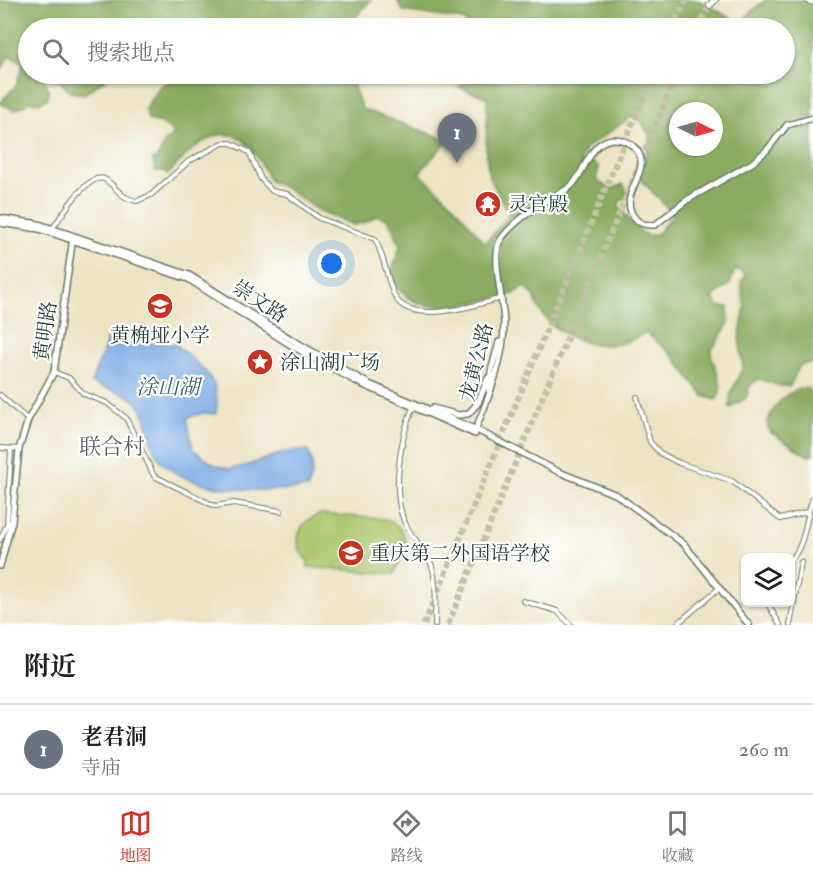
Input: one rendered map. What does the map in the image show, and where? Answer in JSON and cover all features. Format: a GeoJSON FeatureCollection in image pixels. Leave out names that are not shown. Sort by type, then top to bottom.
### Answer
{"type":"FeatureCollection","features":[{"type":"Feature","properties":{"kind":"highway"},"geometry":{"type":"LineString","coordinates":[[809,0],[813,1]]}},
{"type":"Feature","properties":{"kind":"main road","name":"龙黄公路"},"geometry":{"type":"LineString","coordinates":[[473,431],[489,392],[504,328],[496,251],[501,239],[545,201],[573,185],[602,144],[616,139],[632,145],[637,150],[641,161],[640,171],[628,196],[629,211],[637,222],[655,225],[687,200],[752,163],[767,150],[787,125],[809,117],[813,118]]}},
{"type":"Feature","properties":{"kind":"main road","name":"崇文路"},"geometry":{"type":"LineString","coordinates":[[0,218],[30,222],[52,229],[195,283],[292,346],[359,383],[491,439],[559,472],[617,495],[684,544],[749,625]]}},
{"type":"Feature","properties":{"kind":"main road","name":"崇文路"},"geometry":{"type":"LineString","coordinates":[[0,223],[29,227],[73,238]]}},
{"type":"Feature","properties":{"kind":"main road","name":"黄明路"},"geometry":{"type":"LineString","coordinates":[[0,566],[12,521],[19,449],[28,420],[54,372],[73,238]]}},
{"type":"Feature","properties":{"kind":"main road"},"geometry":{"type":"LineString","coordinates":[[414,406],[459,415],[468,414],[481,398],[494,370]]}},
{"type":"Feature","properties":{"kind":"street"},"geometry":{"type":"LineString","coordinates":[[52,229],[88,181],[105,179],[127,199],[144,199],[189,161],[223,143],[231,143],[249,152],[261,179],[272,191],[287,194],[319,218],[375,239],[392,291],[403,305],[415,310],[449,311],[502,298]]}},
{"type":"Feature","properties":{"kind":"street"},"geometry":{"type":"LineString","coordinates":[[54,372],[69,378],[84,394],[107,403],[126,418],[154,476],[190,492],[207,504],[226,506],[234,503],[281,511]]}},
{"type":"Feature","properties":{"kind":"street"},"geometry":{"type":"LineString","coordinates":[[0,395],[28,420]]}},
{"type":"Feature","properties":{"kind":"street"},"geometry":{"type":"LineString","coordinates":[[638,397],[650,442],[660,453],[679,463],[732,481],[780,519],[807,512]]}},
{"type":"Feature","properties":{"kind":"street"},"geometry":{"type":"LineString","coordinates":[[414,406],[403,439],[398,495],[400,513],[431,562],[436,597],[435,625]]}},
{"type":"Feature","properties":{"kind":"street"},"geometry":{"type":"LineString","coordinates":[[0,448],[19,449]]}},
{"type":"Feature","properties":{"kind":"street"},"geometry":{"type":"LineString","coordinates":[[0,540],[7,524],[11,449]]}},
{"type":"Feature","properties":{"kind":"street"},"geometry":{"type":"LineString","coordinates":[[795,554],[802,544],[807,512],[813,498]]}},
{"type":"Feature","properties":{"kind":"street"},"geometry":{"type":"LineString","coordinates":[[790,625],[801,562]]}},
{"type":"Feature","properties":{"kind":"street"},"geometry":{"type":"LineString","coordinates":[[676,625],[718,589]]}},
{"type":"Feature","properties":{"kind":"street"},"geometry":{"type":"LineString","coordinates":[[523,600],[558,611],[571,625]]}},
{"type":"Feature","properties":{"kind":"street"},"geometry":{"type":"LineString","coordinates":[[769,607],[780,625]]}},
{"type":"Feature","properties":{"kind":"green space"},"geometry":{"type":"Polygon","coordinates":[[[0,0],[371,0],[356,18],[18,18],[18,61],[9,55],[0,73],[0,0]]]}},
{"type":"Feature","properties":{"kind":"green space"},"geometry":{"type":"Polygon","coordinates":[[[397,0],[698,0],[730,18],[450,18],[403,11],[397,0]]]}},
{"type":"Feature","properties":{"kind":"green space"},"geometry":{"type":"Polygon","coordinates":[[[765,0],[813,0],[813,363],[800,365],[790,386],[780,386],[759,379],[750,385],[746,398],[730,408],[730,395],[743,367],[739,338],[745,308],[741,282],[745,277],[742,271],[735,270],[730,284],[713,297],[718,306],[728,307],[729,323],[711,351],[721,388],[716,400],[704,396],[671,354],[646,333],[616,345],[599,345],[575,339],[553,326],[538,307],[534,295],[524,287],[514,294],[463,305],[428,305],[413,300],[400,291],[391,275],[400,246],[389,220],[377,215],[366,222],[354,225],[317,210],[286,188],[270,181],[246,143],[231,135],[220,135],[200,144],[168,175],[164,171],[155,171],[153,160],[158,157],[165,142],[175,133],[161,123],[148,120],[145,108],[164,84],[353,84],[362,109],[448,140],[419,173],[451,202],[485,243],[509,215],[489,176],[486,154],[487,97],[458,87],[463,84],[795,84],[795,18],[744,18],[765,0]],[[631,117],[585,149],[580,163],[594,163],[599,167],[596,179],[610,190],[623,184],[629,196],[620,201],[619,208],[641,232],[648,236],[658,233],[673,214],[641,180],[640,173],[651,138],[641,121],[631,117]]]}},
{"type":"Feature","properties":{"kind":"green space"},"geometry":{"type":"Polygon","coordinates":[[[18,80],[18,84],[46,84],[49,89],[48,98],[40,103],[28,101],[24,106],[13,110],[0,103],[16,86],[18,80]]]}},
{"type":"Feature","properties":{"kind":"green space"},"geometry":{"type":"Polygon","coordinates":[[[63,84],[98,84],[84,94],[70,92],[63,84]]]}},
{"type":"Feature","properties":{"kind":"green space"},"geometry":{"type":"Polygon","coordinates":[[[807,388],[813,396],[813,455],[808,456],[770,432],[767,423],[773,410],[782,399],[793,392],[807,388]]]}},
{"type":"Feature","properties":{"kind":"green space"},"geometry":{"type":"Polygon","coordinates":[[[321,514],[387,519],[393,522],[401,530],[406,540],[405,552],[396,567],[395,574],[308,567],[308,561],[299,547],[299,533],[307,522],[321,514]]]}},
{"type":"Feature","properties":{"kind":"water","name":"涂山湖"},"geometry":{"type":"Polygon","coordinates":[[[111,331],[136,343],[176,344],[207,373],[215,390],[216,414],[203,413],[187,418],[193,449],[213,464],[229,469],[285,452],[307,450],[312,469],[308,488],[254,490],[214,486],[195,481],[165,465],[154,450],[146,420],[137,403],[130,397],[91,383],[111,331]]]}},
{"type":"Feature","properties":{"kind":"tunnel"},"geometry":{"type":"LineString","coordinates":[[677,18],[687,0]]}},
{"type":"Feature","properties":{"kind":"tunnel"},"geometry":{"type":"LineString","coordinates":[[703,18],[710,5]]}},
{"type":"Feature","properties":{"kind":"tunnel"},"geometry":{"type":"LineString","coordinates":[[424,625],[649,84]]}},
{"type":"Feature","properties":{"kind":"tunnel"},"geometry":{"type":"LineString","coordinates":[[448,625],[673,84]]}},
{"type":"Feature","properties":{"kind":"place","name":"老君洞"},"geometry":{"type":"Point","coordinates":[457,163]}},
{"type":"Feature","properties":{"kind":"place","name":"灵官殿"},"geometry":{"type":"Point","coordinates":[488,204]}},
{"type":"Feature","properties":{"kind":"place","name":"黄桷垭小学"},"geometry":{"type":"Point","coordinates":[160,306]}},
{"type":"Feature","properties":{"kind":"place","name":"涂山湖广场"},"geometry":{"type":"Point","coordinates":[260,362]}},
{"type":"Feature","properties":{"kind":"place","name":"重庆第二外国语学校"},"geometry":{"type":"Point","coordinates":[351,553]}},
{"type":"Feature","properties":{"kind":"district","name":"联合村"},"geometry":{"type":"Point","coordinates":[112,446]}}]}
